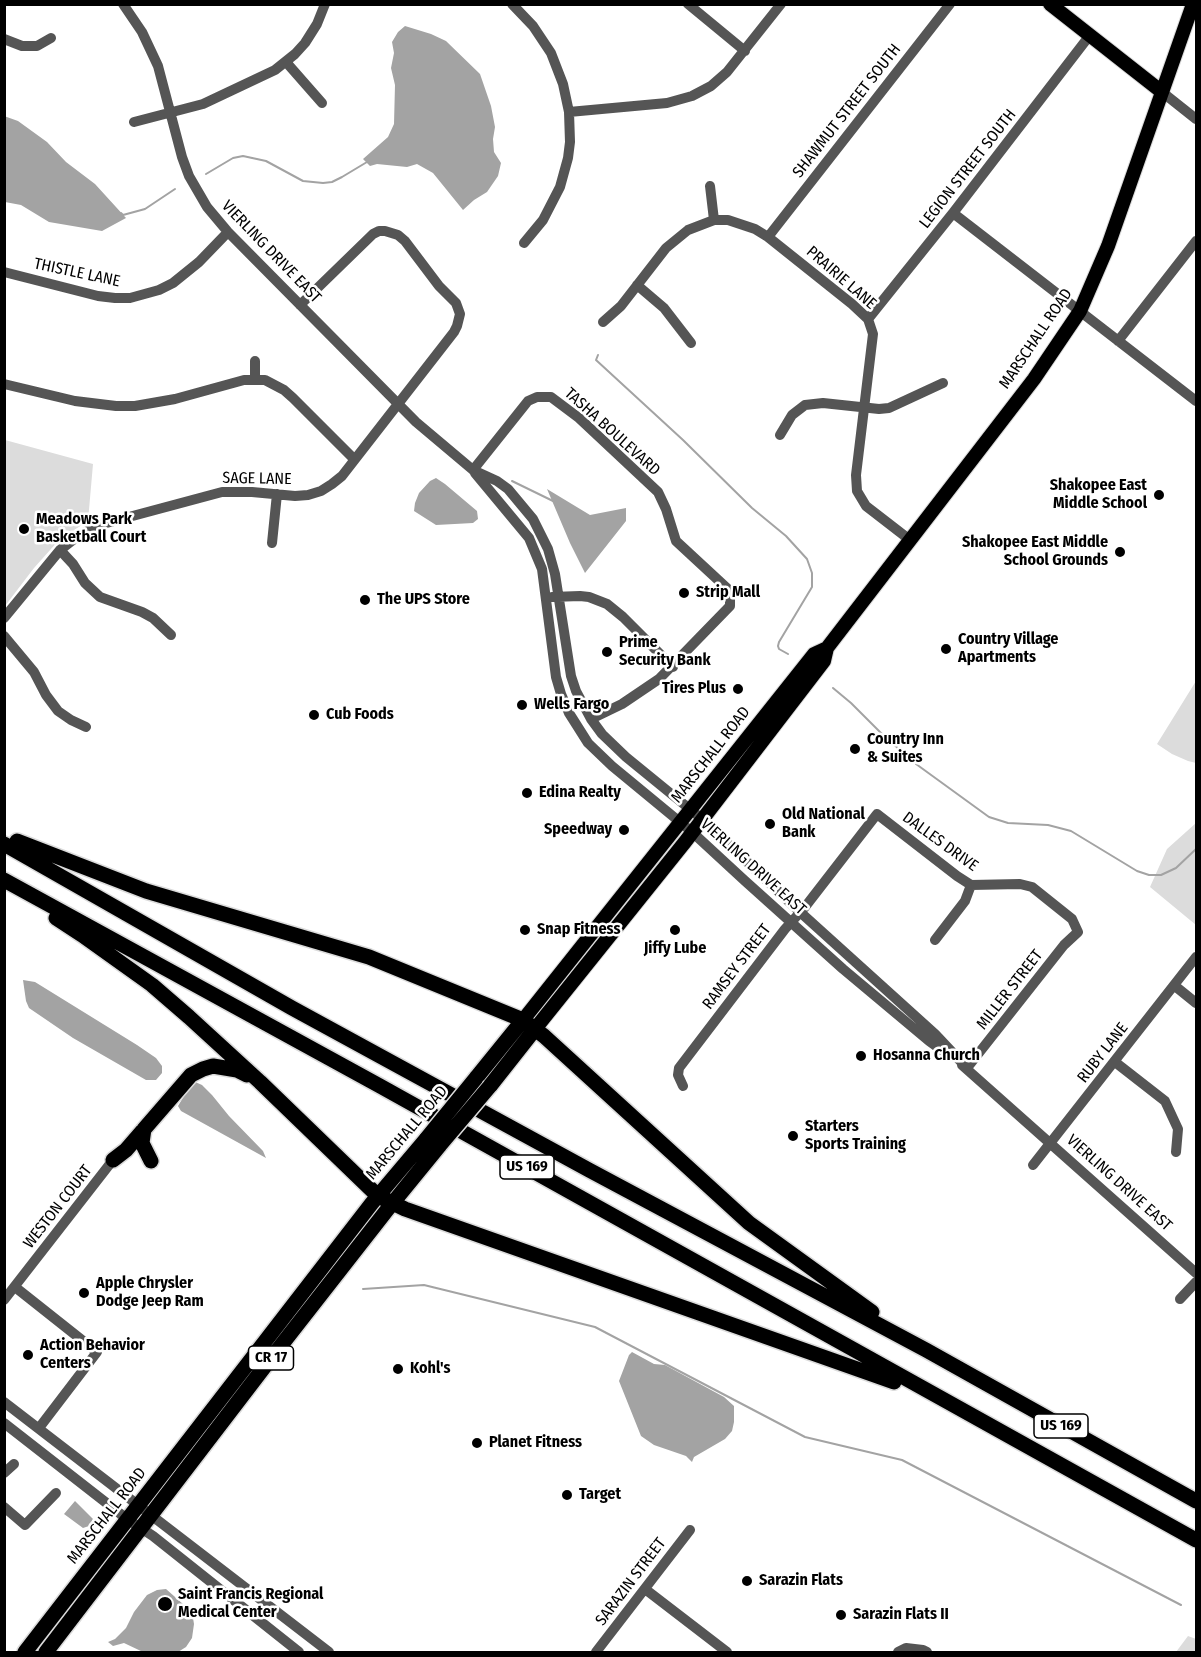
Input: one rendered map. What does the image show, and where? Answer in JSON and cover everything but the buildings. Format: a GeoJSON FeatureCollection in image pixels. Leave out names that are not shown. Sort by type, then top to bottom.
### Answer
{"type":"FeatureCollection","features":[{"type":"Feature","properties":{"kind":"highway"},"geometry":{"type":"LineString","coordinates":[[4,836],[146,891],[369,957],[529,1024],[749,1222],[926,1350]]}},
{"type":"Feature","properties":{"kind":"highway","name":"US 169"},"geometry":{"type":"LineString","coordinates":[[4,844],[303,1014],[926,1350],[1197,1501]]}},
{"type":"Feature","properties":{"kind":"highway","name":"US 169"},"geometry":{"type":"LineString","coordinates":[[4,880],[1197,1540]]}},
{"type":"Feature","properties":{"kind":"highway"},"geometry":{"type":"LineString","coordinates":[[4,886],[82,935],[152,985],[260,1082],[378,1196],[417,1213],[880,1376],[945,1404],[1047,1458]]}},
{"type":"Feature","properties":{"kind":"highway","name":"MARSCHALL ROAD"},"geometry":{"type":"LineString","coordinates":[[46,1653],[393,1203],[476,1078],[529,1024]]}},
{"type":"Feature","properties":{"kind":"highway","name":"MARSCHALL ROAD"},"geometry":{"type":"LineString","coordinates":[[25,1653],[378,1196],[490,1086],[529,1024]]}},
{"type":"Feature","properties":{"kind":"highway"},"geometry":{"type":"LineString","coordinates":[[113,1160],[126,1150],[191,1076],[203,1069],[213,1066],[237,1070],[260,1082]]}},
{"type":"Feature","properties":{"kind":"highway"},"geometry":{"type":"LineString","coordinates":[[144,1129],[142,1143],[151,1161]]}},
{"type":"Feature","properties":{"kind":"main road"},"geometry":{"type":"LineString","coordinates":[[1050,4],[1162,92]]}},
{"type":"Feature","properties":{"kind":"main road","name":"MARSCHALL ROAD"},"geometry":{"type":"LineString","coordinates":[[529,1024],[692,832],[824,661],[827,648],[1034,379],[1080,311],[1108,246],[1193,4]]}},
{"type":"Feature","properties":{"kind":"main road","name":"MARSCHALL ROAD"},"geometry":{"type":"LineString","coordinates":[[529,1024],[691,809],[814,654],[827,648]]}},
{"type":"Feature","properties":{"kind":"street","name":"VIERLING DRIVE EAST"},"geometry":{"type":"LineString","coordinates":[[123,4],[142,32],[158,66],[182,157],[189,176],[207,207],[228,232],[397,404],[473,470],[529,538],[542,569],[556,677],[561,694],[588,743],[612,766],[681,822],[843,969],[929,1041],[967,1068]]}},
{"type":"Feature","properties":{"kind":"street"},"geometry":{"type":"LineString","coordinates":[[134,122],[202,104],[264,76],[295,54],[311,35],[325,4]]}},
{"type":"Feature","properties":{"kind":"street"},"geometry":{"type":"LineString","coordinates":[[512,4],[533,26],[551,53],[563,84],[569,112],[570,142],[560,187],[543,220],[524,243]]}},
{"type":"Feature","properties":{"kind":"street"},"geometry":{"type":"LineString","coordinates":[[688,4],[745,51]]}},
{"type":"Feature","properties":{"kind":"street"},"geometry":{"type":"LineString","coordinates":[[569,112],[667,103],[692,96],[711,86],[727,72],[781,4]]}},
{"type":"Feature","properties":{"kind":"street","name":"SHAWMUT STREET SOUTH"},"geometry":{"type":"LineString","coordinates":[[768,237],[950,4]]}},
{"type":"Feature","properties":{"kind":"street","name":"LEGION STREET SOUTH"},"geometry":{"type":"LineString","coordinates":[[868,319],[1090,35]]}},
{"type":"Feature","properties":{"kind":"street"},"geometry":{"type":"LineString","coordinates":[[4,39],[22,46],[37,46],[51,39]]}},
{"type":"Feature","properties":{"kind":"street"},"geometry":{"type":"LineString","coordinates":[[286,62],[322,103]]}},
{"type":"Feature","properties":{"kind":"street"},"geometry":{"type":"LineString","coordinates":[[1162,92],[1197,119]]}},
{"type":"Feature","properties":{"kind":"street"},"geometry":{"type":"LineString","coordinates":[[603,322],[621,306],[673,241],[688,230],[714,220],[710,186]]}},
{"type":"Feature","properties":{"kind":"street"},"geometry":{"type":"LineString","coordinates":[[953,213],[1197,401]]}},
{"type":"Feature","properties":{"kind":"street","name":"PRAIRIE LANE"},"geometry":{"type":"LineString","coordinates":[[714,220],[728,220],[742,224],[768,237],[868,319],[873,334],[856,475],[857,491],[866,506],[910,540]]}},
{"type":"Feature","properties":{"kind":"street","name":"SAGE LANE"},"geometry":{"type":"LineString","coordinates":[[4,618],[60,550],[78,536],[99,525],[208,495],[236,491],[295,496],[321,491],[342,476],[454,332],[459,319],[459,308],[405,241],[392,232],[385,231],[373,234],[300,305]]}},
{"type":"Feature","properties":{"kind":"street","name":"THISTLE LANE"},"geometry":{"type":"LineString","coordinates":[[4,272],[98,296],[130,298],[145,295],[173,283],[199,262],[228,232]]}},
{"type":"Feature","properties":{"kind":"street"},"geometry":{"type":"LineString","coordinates":[[1118,341],[1197,241]]}},
{"type":"Feature","properties":{"kind":"street"},"geometry":{"type":"LineString","coordinates":[[637,285],[664,308],[691,343]]}},
{"type":"Feature","properties":{"kind":"street"},"geometry":{"type":"LineString","coordinates":[[255,361],[255,379]]}},
{"type":"Feature","properties":{"kind":"street"},"geometry":{"type":"LineString","coordinates":[[4,384],[75,401],[135,406],[175,399],[235,382],[255,379],[273,383],[284,390],[354,459]]}},
{"type":"Feature","properties":{"kind":"street"},"geometry":{"type":"LineString","coordinates":[[780,435],[792,415],[805,405],[823,403],[864,408],[889,408],[943,383]]}},
{"type":"Feature","properties":{"kind":"street","name":"TASHA BOULEVARD"},"geometry":{"type":"LineString","coordinates":[[473,470],[528,401],[537,397],[551,397],[579,418],[658,492],[676,541],[730,591],[730,606],[659,680],[622,704],[591,719]]}},
{"type":"Feature","properties":{"kind":"street","name":"VIERLING DRIVE EAST"},"geometry":{"type":"LineString","coordinates":[[473,470],[508,489],[533,519],[548,549],[555,574],[571,676],[576,691],[602,734],[617,749],[691,809],[800,912],[935,1034],[967,1068],[1197,1273]]}},
{"type":"Feature","properties":{"kind":"street"},"geometry":{"type":"LineString","coordinates":[[272,543],[277,494]]}},
{"type":"Feature","properties":{"kind":"street"},"geometry":{"type":"LineString","coordinates":[[60,550],[73,564],[85,583],[100,597],[142,612],[153,618],[171,635]]}},
{"type":"Feature","properties":{"kind":"street"},"geometry":{"type":"LineString","coordinates":[[546,598],[580,596],[607,604],[673,667]]}},
{"type":"Feature","properties":{"kind":"street"},"geometry":{"type":"LineString","coordinates":[[4,636],[34,672],[46,695],[58,711],[86,727]]}},
{"type":"Feature","properties":{"kind":"street"},"geometry":{"type":"LineString","coordinates":[[579,729],[586,730],[617,749]]}},
{"type":"Feature","properties":{"kind":"street","name":"DALLES DRIVE"},"geometry":{"type":"LineString","coordinates":[[877,814],[971,885],[1020,884],[1032,887],[1072,919],[1078,932]]}},
{"type":"Feature","properties":{"kind":"street","name":"RAMSEY STREET"},"geometry":{"type":"LineString","coordinates":[[682,1086],[678,1075],[679,1068],[877,814]]}},
{"type":"Feature","properties":{"kind":"street"},"geometry":{"type":"LineString","coordinates":[[935,940],[965,901],[971,885]]}},
{"type":"Feature","properties":{"kind":"street","name":"MILLER STREET"},"geometry":{"type":"LineString","coordinates":[[967,1068],[1064,945],[1078,932]]}},
{"type":"Feature","properties":{"kind":"street","name":"RUBY LANE"},"geometry":{"type":"LineString","coordinates":[[1033,1165],[1197,957]]}},
{"type":"Feature","properties":{"kind":"street"},"geometry":{"type":"LineString","coordinates":[[1175,986],[1197,1003]]}},
{"type":"Feature","properties":{"kind":"street"},"geometry":{"type":"LineString","coordinates":[[1115,1062],[1165,1101],[1178,1130],[1176,1152]]}},
{"type":"Feature","properties":{"kind":"street","name":"WESTON COURT"},"geometry":{"type":"LineString","coordinates":[[4,1300],[113,1160]]}},
{"type":"Feature","properties":{"kind":"street"},"geometry":{"type":"LineString","coordinates":[[1180,1299],[1197,1282]]}},
{"type":"Feature","properties":{"kind":"street"},"geometry":{"type":"LineString","coordinates":[[15,1287],[97,1352],[39,1428]]}},
{"type":"Feature","properties":{"kind":"street"},"geometry":{"type":"LineString","coordinates":[[4,1402],[329,1653]]}},
{"type":"Feature","properties":{"kind":"street"},"geometry":{"type":"LineString","coordinates":[[4,1423],[142,1528],[299,1653]]}},
{"type":"Feature","properties":{"kind":"street"},"geometry":{"type":"LineString","coordinates":[[4,1473],[14,1464]]}},
{"type":"Feature","properties":{"kind":"street"},"geometry":{"type":"LineString","coordinates":[[4,1507],[25,1525],[56,1493]]}},
{"type":"Feature","properties":{"kind":"street","name":"SARAZIN STREET"},"geometry":{"type":"LineString","coordinates":[[596,1653],[690,1530]]}},
{"type":"Feature","properties":{"kind":"street"},"geometry":{"type":"LineString","coordinates":[[645,1589],[727,1653]]}},
{"type":"Feature","properties":{"kind":"street"},"geometry":{"type":"LineString","coordinates":[[898,1653],[906,1648],[923,1650],[927,1653]]}},
{"type":"Feature","properties":{"kind":"shaded area"},"geometry":{"type":"Polygon","coordinates":[[[405,26],[446,41],[480,74],[491,106],[495,127],[494,152],[501,163],[498,176],[487,192],[463,210],[433,173],[417,164],[407,167],[377,164],[370,166],[363,159],[388,137],[394,124],[395,85],[391,68],[394,53],[392,42],[405,26]]]}},
{"type":"Feature","properties":{"kind":"shaded area"},"geometry":{"type":"Polygon","coordinates":[[[4,116],[18,121],[47,142],[66,162],[95,184],[126,218],[102,231],[49,222],[21,205],[5,202],[4,116]]]}},
{"type":"Feature","properties":{"kind":"shaded area"},"geometry":{"type":"Polygon","coordinates":[[[5,440],[93,464],[88,521],[59,540],[5,606],[5,440]]]}},
{"type":"Feature","properties":{"kind":"shaded area"},"geometry":{"type":"Polygon","coordinates":[[[436,478],[477,511],[478,519],[473,523],[436,525],[414,511],[419,493],[436,478]]]}},
{"type":"Feature","properties":{"kind":"shaded area"},"geometry":{"type":"Polygon","coordinates":[[[547,489],[590,515],[626,508],[626,521],[585,573],[570,543],[547,489]]]}},
{"type":"Feature","properties":{"kind":"shaded area"},"geometry":{"type":"Polygon","coordinates":[[[1196,681],[1196,763],[1172,754],[1157,744],[1196,681]]]}},
{"type":"Feature","properties":{"kind":"shaded area"},"geometry":{"type":"Polygon","coordinates":[[[1196,823],[1196,925],[1150,887],[1167,849],[1196,823]]]}},
{"type":"Feature","properties":{"kind":"shaded area"},"geometry":{"type":"Polygon","coordinates":[[[23,980],[35,982],[137,1045],[156,1058],[162,1066],[162,1073],[156,1080],[146,1080],[73,1038],[29,1008],[23,980]]]}},
{"type":"Feature","properties":{"kind":"shaded area"},"geometry":{"type":"Polygon","coordinates":[[[193,1081],[202,1085],[212,1095],[263,1151],[266,1158],[181,1111],[178,1106],[193,1081]]]}},
{"type":"Feature","properties":{"kind":"shaded area"},"geometry":{"type":"Polygon","coordinates":[[[632,1352],[654,1364],[665,1365],[724,1397],[734,1406],[732,1431],[725,1439],[694,1457],[692,1462],[686,1456],[654,1445],[641,1436],[619,1381],[632,1352]]]}},
{"type":"Feature","properties":{"kind":"shaded area"},"geometry":{"type":"Polygon","coordinates":[[[75,1501],[93,1519],[89,1526],[83,1528],[64,1514],[75,1501]]]}},
{"type":"Feature","properties":{"kind":"shaded area"},"geometry":{"type":"Polygon","coordinates":[[[166,1589],[192,1612],[194,1624],[192,1638],[186,1647],[178,1652],[143,1652],[124,1643],[113,1646],[108,1642],[115,1639],[126,1628],[134,1612],[147,1595],[166,1589]]]}},
{"type":"Feature","properties":{"kind":"shaded area"},"geometry":{"type":"Polygon","coordinates":[[[1188,1636],[1196,1639],[1196,1652],[1176,1652],[1188,1636]]]}},
{"type":"Feature","properties":{"kind":"waterway"},"geometry":{"type":"LineString","coordinates":[[206,174],[233,158],[243,156],[266,161],[303,181],[323,183],[332,182],[367,162]]}},
{"type":"Feature","properties":{"kind":"waterway"},"geometry":{"type":"LineString","coordinates":[[121,213],[123,215],[145,209],[175,189]]}},
{"type":"Feature","properties":{"kind":"waterway"},"geometry":{"type":"LineString","coordinates":[[598,355],[596,360],[683,440],[752,508],[786,536],[807,559],[812,573],[812,587],[778,646],[788,654]]}},
{"type":"Feature","properties":{"kind":"waterway"},"geometry":{"type":"LineString","coordinates":[[512,481],[553,501]]}},
{"type":"Feature","properties":{"kind":"waterway"},"geometry":{"type":"LineString","coordinates":[[833,688],[910,759]]}},
{"type":"Feature","properties":{"kind":"waterway"},"geometry":{"type":"LineString","coordinates":[[916,764],[989,817],[1008,823],[1048,825],[1071,831],[1137,871],[1149,875],[1161,875],[1176,868],[1196,849]]}},
{"type":"Feature","properties":{"kind":"waterway"},"geometry":{"type":"LineString","coordinates":[[363,1289],[424,1285],[595,1327],[805,1437],[902,1460],[1181,1605]]}},
{"type":"Feature","properties":{"kind":"place","name":"Shakopee East Middle School"},"geometry":{"type":"Point","coordinates":[1159,495]}},
{"type":"Feature","properties":{"kind":"place","name":"Meadows Park Basketball Court"},"geometry":{"type":"Point","coordinates":[24,529]}},
{"type":"Feature","properties":{"kind":"place","name":"Shakopee East Middle School Grounds"},"geometry":{"type":"Point","coordinates":[1120,552]}},
{"type":"Feature","properties":{"kind":"place","name":"Strip Mall"},"geometry":{"type":"Point","coordinates":[684,593]}},
{"type":"Feature","properties":{"kind":"place","name":"The UPS Store"},"geometry":{"type":"Point","coordinates":[365,600]}},
{"type":"Feature","properties":{"kind":"place","name":"Country Village Apartments"},"geometry":{"type":"Point","coordinates":[946,649]}},
{"type":"Feature","properties":{"kind":"place","name":"Prime Security Bank"},"geometry":{"type":"Point","coordinates":[607,652]}},
{"type":"Feature","properties":{"kind":"place","name":"Tires Plus"},"geometry":{"type":"Point","coordinates":[738,689]}},
{"type":"Feature","properties":{"kind":"place","name":"Wells Fargo"},"geometry":{"type":"Point","coordinates":[522,705]}},
{"type":"Feature","properties":{"kind":"place","name":"Cub Foods"},"geometry":{"type":"Point","coordinates":[314,715]}},
{"type":"Feature","properties":{"kind":"place","name":"Country Inn & Suites"},"geometry":{"type":"Point","coordinates":[855,749]}},
{"type":"Feature","properties":{"kind":"place","name":"Edina Realty"},"geometry":{"type":"Point","coordinates":[527,793]}},
{"type":"Feature","properties":{"kind":"place","name":"Old National Bank"},"geometry":{"type":"Point","coordinates":[770,824]}},
{"type":"Feature","properties":{"kind":"place","name":"Speedway"},"geometry":{"type":"Point","coordinates":[624,830]}},
{"type":"Feature","properties":{"kind":"place","name":"Snap Fitness"},"geometry":{"type":"Point","coordinates":[525,930]}},
{"type":"Feature","properties":{"kind":"place","name":"Jiffy Lube"},"geometry":{"type":"Point","coordinates":[675,930]}},
{"type":"Feature","properties":{"kind":"place","name":"Hosanna Church"},"geometry":{"type":"Point","coordinates":[861,1056]}},
{"type":"Feature","properties":{"kind":"place","name":"Starters Sports Training"},"geometry":{"type":"Point","coordinates":[793,1136]}},
{"type":"Feature","properties":{"kind":"place","name":"Apple Chrysler Dodge Jeep Ram"},"geometry":{"type":"Point","coordinates":[84,1293]}},
{"type":"Feature","properties":{"kind":"place","name":"Action Behavior Centers"},"geometry":{"type":"Point","coordinates":[28,1355]}},
{"type":"Feature","properties":{"kind":"place","name":"Kohl's"},"geometry":{"type":"Point","coordinates":[398,1369]}},
{"type":"Feature","properties":{"kind":"place","name":"Planet Fitness"},"geometry":{"type":"Point","coordinates":[477,1443]}},
{"type":"Feature","properties":{"kind":"place","name":"Target"},"geometry":{"type":"Point","coordinates":[567,1495]}},
{"type":"Feature","properties":{"kind":"place","name":"Sarazin Flats"},"geometry":{"type":"Point","coordinates":[747,1581]}},
{"type":"Feature","properties":{"kind":"place","name":"Saint Francis Regional Medical Center"},"geometry":{"type":"Point","coordinates":[165,1604]}},
{"type":"Feature","properties":{"kind":"place","name":"Sarazin Flats II"},"geometry":{"type":"Point","coordinates":[841,1615]}}]}
